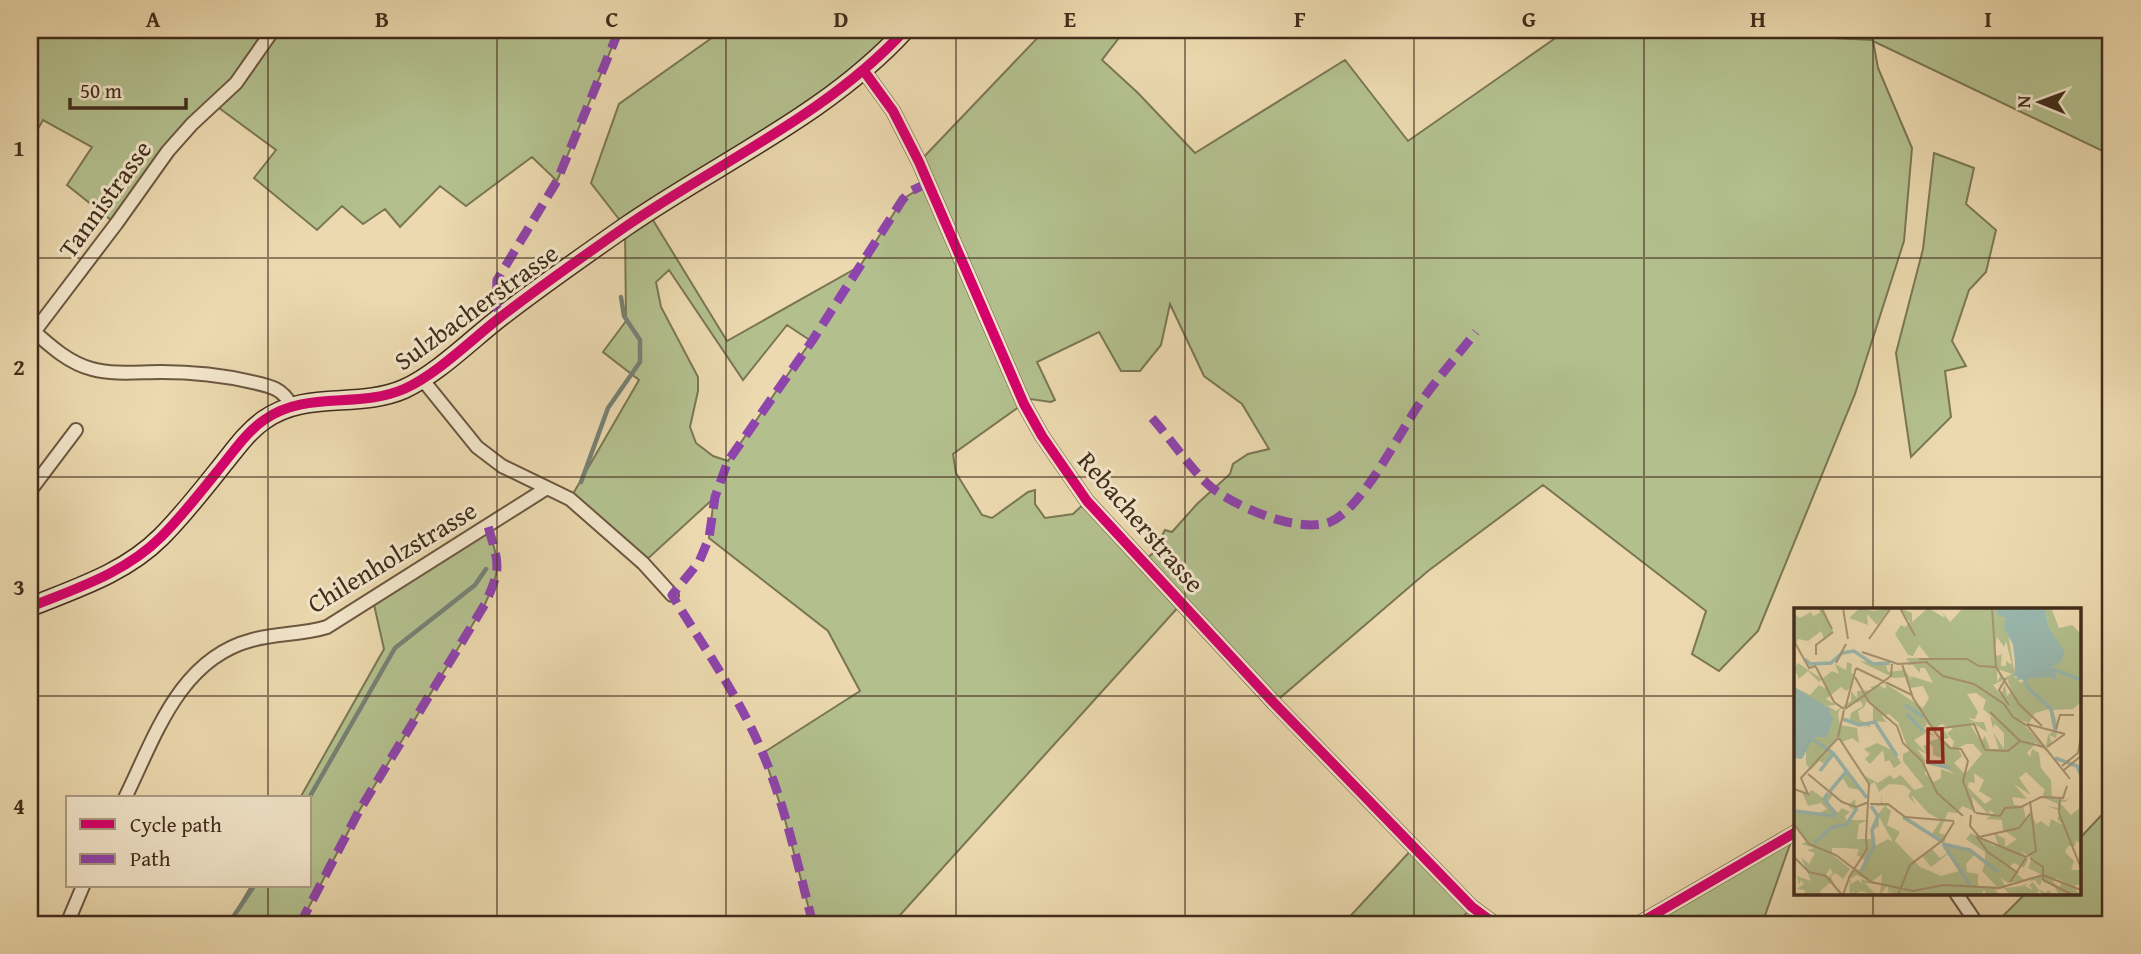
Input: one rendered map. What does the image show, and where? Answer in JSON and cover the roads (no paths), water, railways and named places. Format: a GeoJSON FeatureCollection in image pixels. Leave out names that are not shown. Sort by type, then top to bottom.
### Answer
{"type":"FeatureCollection","features":[{"type":"Feature","properties":{"kind":"street","name":"Sulzbacherstrasse"},"geometry":{"type":"LineString","coordinates":[[30,607],[99,579],[140,555],[162,536],[262,421],[291,405],[374,397],[404,389],[422,380],[502,316],[625,227],[826,100],[864,71],[905,30]]}},
{"type":"Feature","properties":{"kind":"street","name":"Tannistrasse"},"geometry":{"type":"LineString","coordinates":[[32,330],[116,224],[168,151],[192,124],[236,83],[271,33]]}},
{"type":"Feature","properties":{"kind":"street","name":"Rebacherstrasse"},"geometry":{"type":"LineString","coordinates":[[864,71],[893,111],[919,162],[1024,404],[1042,436],[1087,501],[1339,770],[1472,907],[1495,924]]}},
{"type":"Feature","properties":{"kind":"street"},"geometry":{"type":"LineString","coordinates":[[32,330],[56,350],[91,369],[116,373],[189,372],[239,379],[275,388],[285,394],[291,405]]}},
{"type":"Feature","properties":{"kind":"street"},"geometry":{"type":"LineString","coordinates":[[422,380],[477,447],[502,466],[570,499],[643,563],[672,594]]}},
{"type":"Feature","properties":{"kind":"street"},"geometry":{"type":"LineString","coordinates":[[30,491],[76,430]]}},
{"type":"Feature","properties":{"kind":"street","name":"Chilenholzstrasse"},"geometry":{"type":"LineString","coordinates":[[126,796],[174,698],[211,658],[254,639],[305,634],[327,627],[547,488]]}},
{"type":"Feature","properties":{"kind":"street"},"geometry":{"type":"LineString","coordinates":[[1638,924],[1794,833]]}},
{"type":"Feature","properties":{"kind":"street"},"geometry":{"type":"LineString","coordinates":[[67,924],[82,888]]}},
{"type":"Feature","properties":{"kind":"street"},"geometry":{"type":"LineString","coordinates":[[1957,894],[1977,924]]}},
{"type":"Feature","properties":{"kind":"waterway"},"geometry":{"type":"LineString","coordinates":[[581,482],[608,408],[640,362],[640,340],[624,316],[621,297]]}},
{"type":"Feature","properties":{"kind":"waterway"},"geometry":{"type":"LineString","coordinates":[[310,796],[395,648],[475,585],[486,569]]}},
{"type":"Feature","properties":{"kind":"waterway"},"geometry":{"type":"LineString","coordinates":[[233,924],[231,920],[253,888]]}}]}
